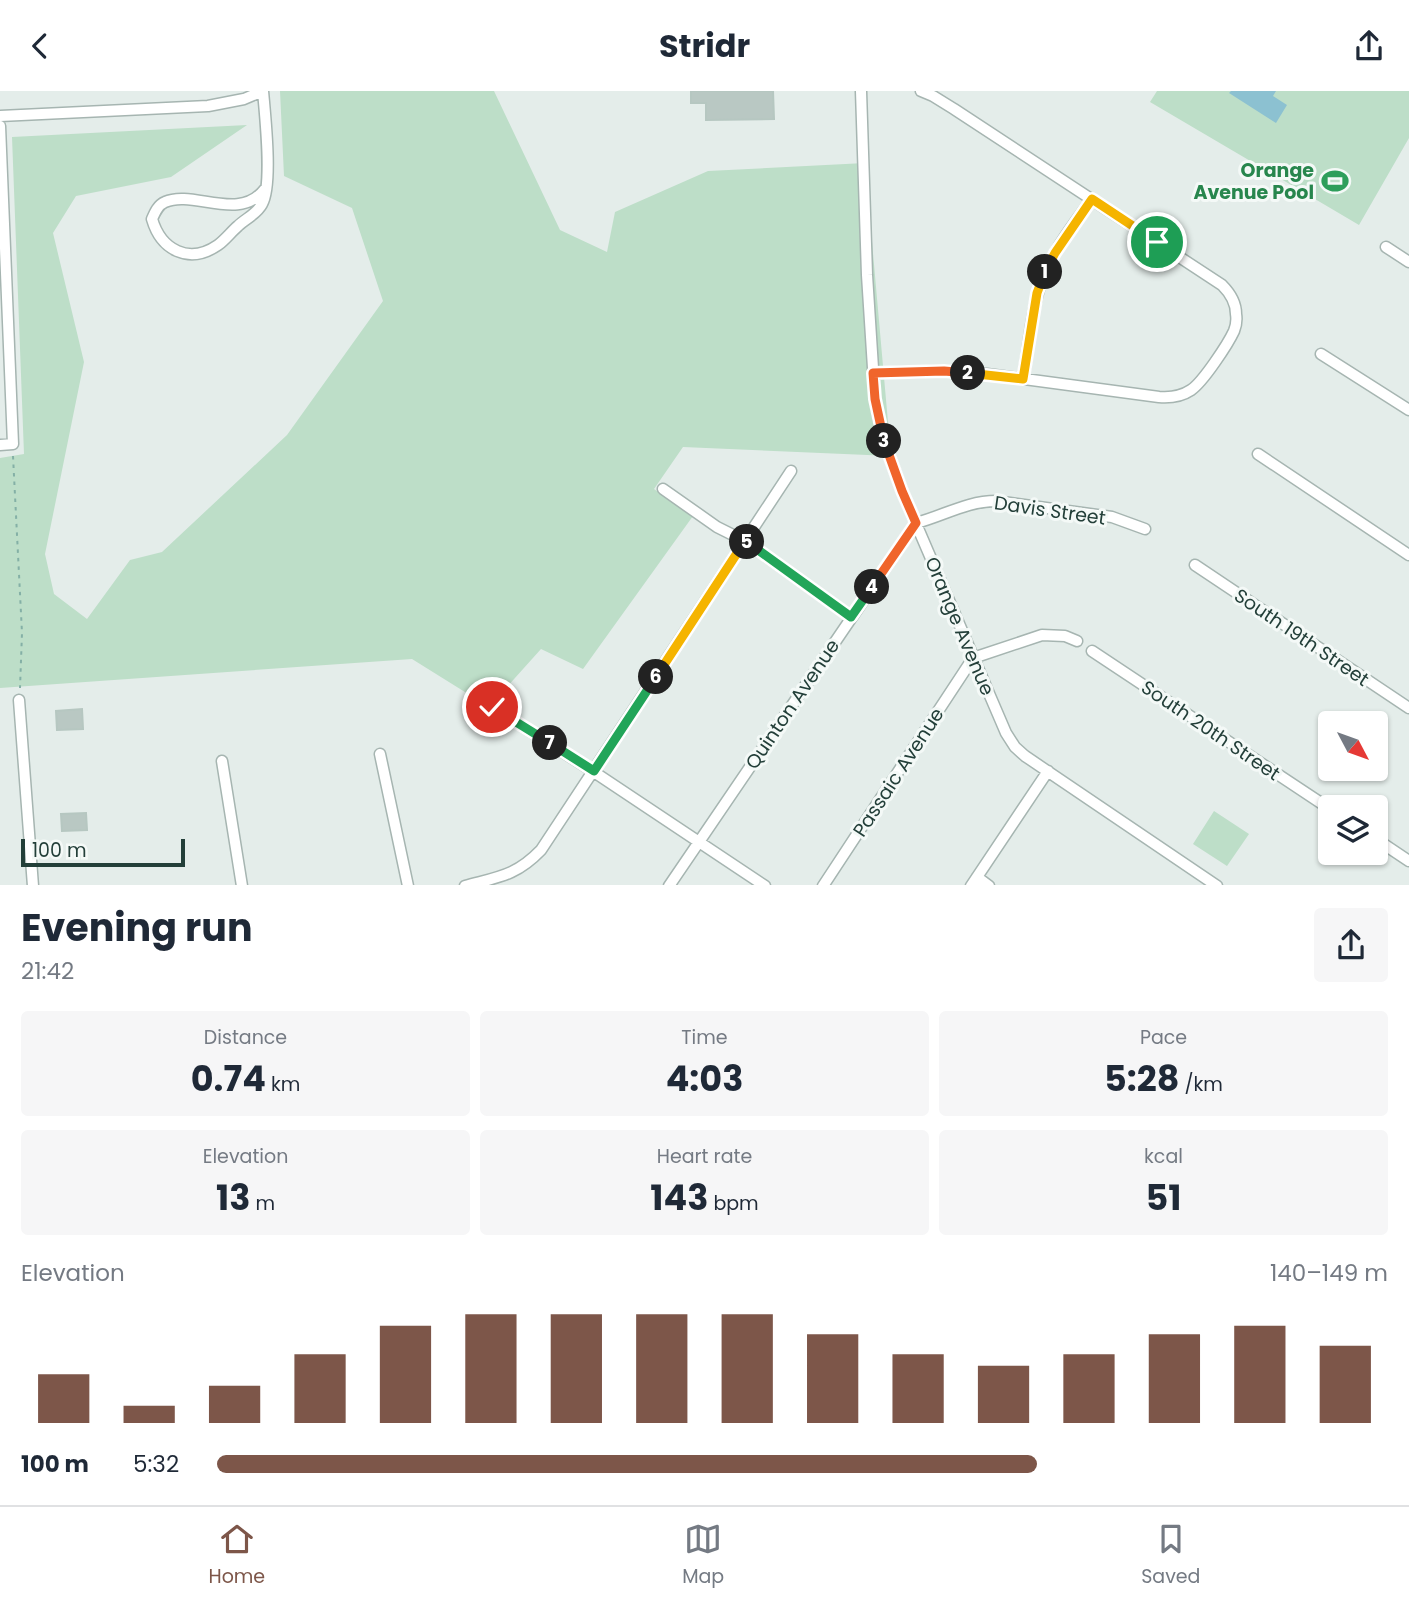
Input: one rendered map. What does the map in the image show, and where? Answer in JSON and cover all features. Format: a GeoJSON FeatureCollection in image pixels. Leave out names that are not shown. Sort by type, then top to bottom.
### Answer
{"type":"FeatureCollection","features":[{"type":"Feature","properties":{"kind":"street"},"geometry":{"type":"LineString","coordinates":[[0,115],[208,106],[244,99],[263,91],[267,142],[265,190],[262,204],[219,244],[205,252],[183,254],[167,246],[155,231],[152,219],[157,208],[166,201],[179,199],[222,205],[244,203],[260,197],[265,190]]}},
{"type":"Feature","properties":{"kind":"street","name":"Orange Avenue"},"geometry":{"type":"LineString","coordinates":[[861,91],[867,275],[875,399],[882,435],[902,491],[973,658],[1015,747],[1217,885]]}},
{"type":"Feature","properties":{"kind":"street"},"geometry":{"type":"LineString","coordinates":[[873,373],[944,371],[1174,397],[1198,385],[1236,323],[1236,306],[1222,285],[954,109],[921,91]]}},
{"type":"Feature","properties":{"kind":"street"},"geometry":{"type":"LineString","coordinates":[[0,127],[13,444],[0,445]]}},
{"type":"Feature","properties":{"kind":"street"},"geometry":{"type":"LineString","coordinates":[[1023,379],[1037,293],[1046,269],[1092,199]]}},
{"type":"Feature","properties":{"kind":"street"},"geometry":{"type":"LineString","coordinates":[[1386,247],[1409,262]]}},
{"type":"Feature","properties":{"kind":"street"},"geometry":{"type":"LineString","coordinates":[[1321,355],[1409,410]]}},
{"type":"Feature","properties":{"kind":"street"},"geometry":{"type":"LineString","coordinates":[[1258,454],[1409,555]]}},
{"type":"Feature","properties":{"kind":"street"},"geometry":{"type":"LineString","coordinates":[[465,885],[503,877],[520,869],[546,842],[792,471]]}},
{"type":"Feature","properties":{"kind":"street"},"geometry":{"type":"LineString","coordinates":[[663,489],[717,527],[745,541],[851,617]]}},
{"type":"Feature","properties":{"kind":"street","name":"Davis Street"},"geometry":{"type":"LineString","coordinates":[[916,523],[971,503],[996,501],[1112,517],[1145,529]]}},
{"type":"Feature","properties":{"kind":"street","name":"Quinton Avenue"},"geometry":{"type":"LineString","coordinates":[[669,885],[916,523]]}},
{"type":"Feature","properties":{"kind":"street","name":"South 19th Street"},"geometry":{"type":"LineString","coordinates":[[1195,565],[1409,708]]}},
{"type":"Feature","properties":{"kind":"street"},"geometry":{"type":"LineString","coordinates":[[973,658],[1042,635],[1065,636],[1077,641]]}},
{"type":"Feature","properties":{"kind":"street","name":"South 20th Street"},"geometry":{"type":"LineString","coordinates":[[1092,651],[1318,801]]}},
{"type":"Feature","properties":{"kind":"street","name":"Passaic Avenue"},"geometry":{"type":"LineString","coordinates":[[823,885],[973,658]]}},
{"type":"Feature","properties":{"kind":"street"},"geometry":{"type":"LineString","coordinates":[[19,700],[33,885]]}},
{"type":"Feature","properties":{"kind":"street"},"geometry":{"type":"LineString","coordinates":[[492,707],[765,885]]}},
{"type":"Feature","properties":{"kind":"street"},"geometry":{"type":"LineString","coordinates":[[380,754],[408,885]]}},
{"type":"Feature","properties":{"kind":"street"},"geometry":{"type":"LineString","coordinates":[[222,761],[242,885]]}},
{"type":"Feature","properties":{"kind":"street"},"geometry":{"type":"LineString","coordinates":[[989,885],[974,881],[1048,771]]}},
{"type":"Feature","properties":{"kind":"street"},"geometry":{"type":"LineString","coordinates":[[1388,847],[1409,861]]}},
{"type":"Feature","properties":{"kind":"path"},"geometry":{"type":"LineString","coordinates":[[13,444],[22,633],[19,700]]}},
{"type":"Feature","properties":{"kind":"green space"},"geometry":{"type":"Polygon","coordinates":[[[280,91],[494,91],[560,230],[607,252],[615,212],[708,171],[865,163],[891,456],[683,447],[654,489],[693,516],[583,669],[541,649],[489,707],[412,659],[0,688],[0,458],[24,454],[12,137],[247,125],[171,177],[76,196],[53,233],[84,362],[45,554],[54,594],[87,619],[130,560],[162,552],[287,435],[383,301],[352,208],[284,176],[280,91]]]}},
{"type":"Feature","properties":{"kind":"green space","name":"Orange Avenue Pool"},"geometry":{"type":"Polygon","coordinates":[[[1157,91],[1409,91],[1409,138],[1359,225],[1150,102],[1157,91]]]}},
{"type":"Feature","properties":{"kind":"green space"},"geometry":{"type":"Polygon","coordinates":[[[1214,811],[1249,834],[1227,866],[1193,844],[1214,811]]]}},
{"type":"Feature","properties":{"kind":"water"},"geometry":{"type":"Polygon","coordinates":[[[1276,91],[1273,96],[1287,105],[1276,123],[1229,93],[1276,91]]]}},
{"type":"Feature","properties":{"kind":"building"},"geometry":{"type":"Polygon","coordinates":[[[691,91],[773,91],[774,119],[706,120],[706,103],[691,103],[691,91]]]}},
{"type":"Feature","properties":{"kind":"building"},"geometry":{"type":"Polygon","coordinates":[[[82,709],[83,729],[57,730],[56,711],[82,709]]]}},
{"type":"Feature","properties":{"kind":"building"},"geometry":{"type":"Polygon","coordinates":[[[86,813],[87,830],[62,831],[61,814],[86,813]]]}},
{"type":"Feature","properties":{"kind":"place","name":"Orange Avenue Pool"},"geometry":{"type":"Point","coordinates":[1335,181]}},
{"type":"Feature","properties":{"kind":"route"},"geometry":{"type":"LineString","coordinates":[[492,707],[594,771],[745,541],[851,617],[916,523],[882,435],[873,373],[944,371],[1023,379],[1037,293],[1046,269],[1092,199],[1157,242]]}}]}
